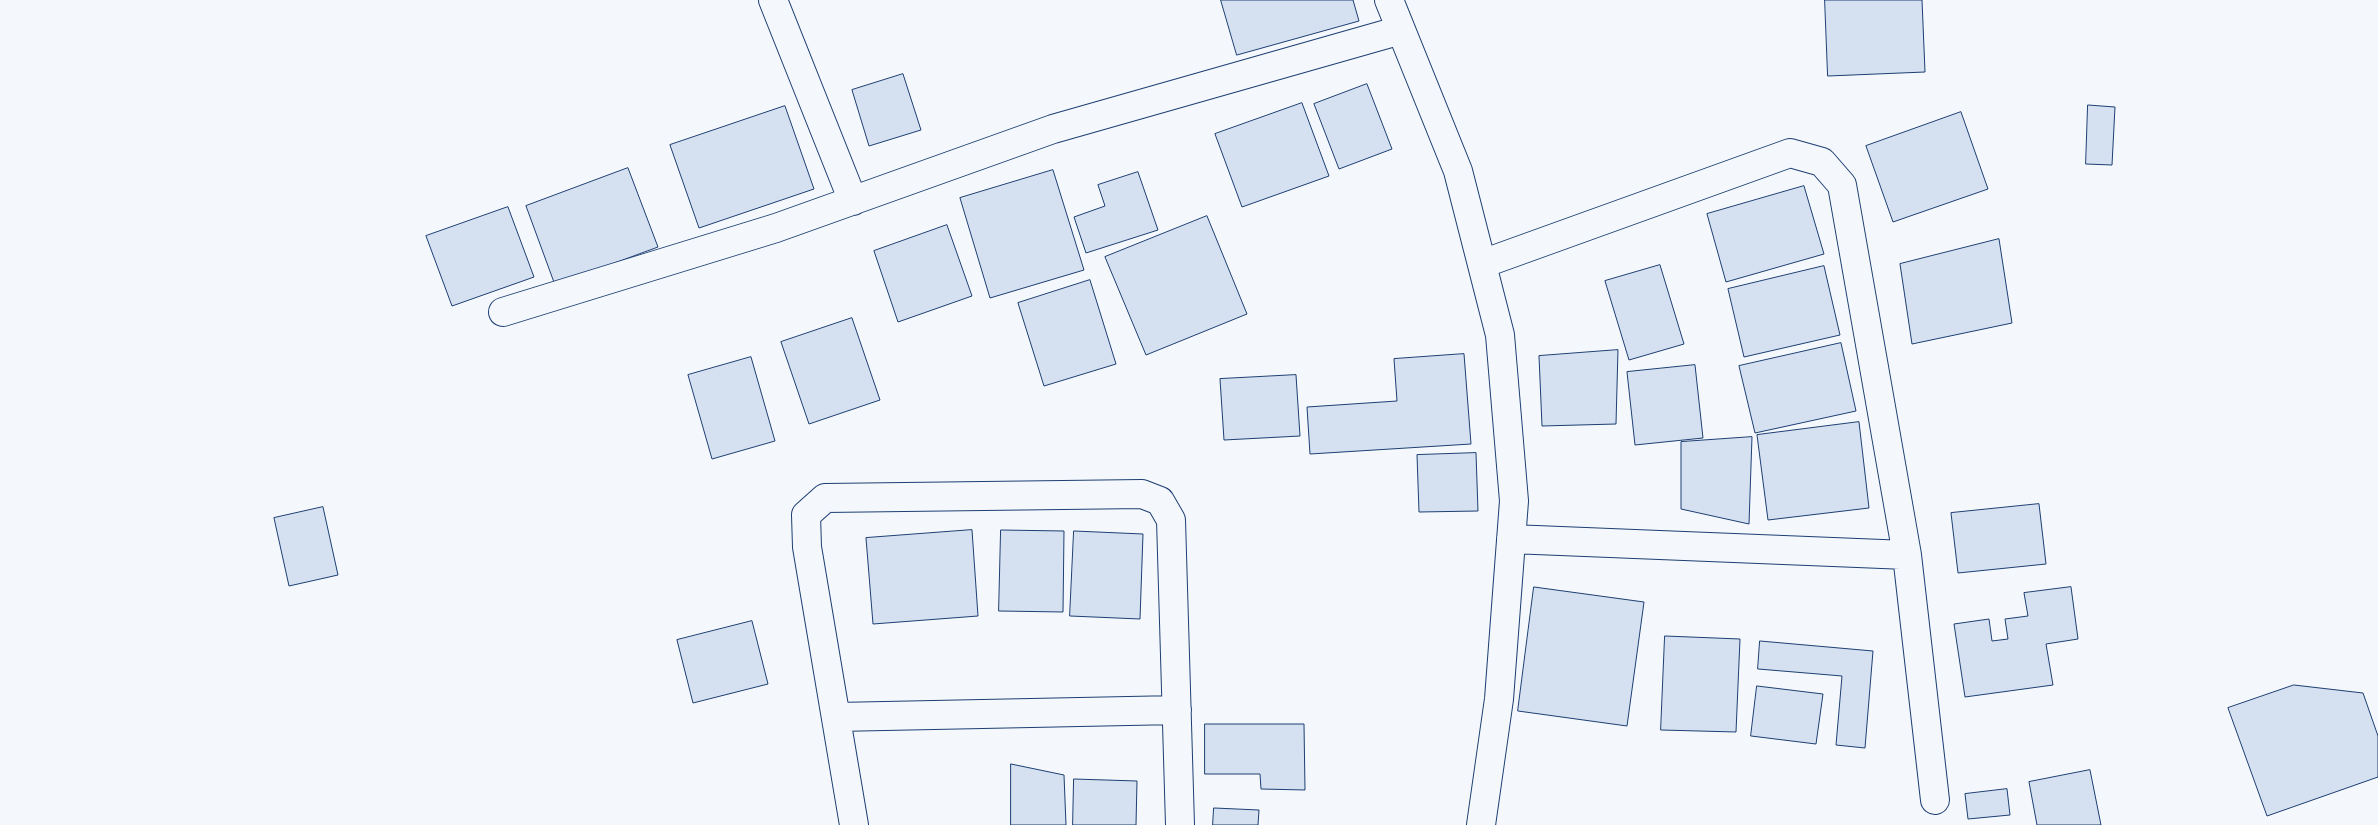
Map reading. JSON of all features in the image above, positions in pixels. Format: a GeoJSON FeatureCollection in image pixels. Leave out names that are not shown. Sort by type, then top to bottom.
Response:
{"type":"FeatureCollection","features":[{"type":"Feature","properties":{"kind":"street"},"geometry":{"type":"LineString","coordinates":[[773,0],[853,201]]}},
{"type":"Feature","properties":{"kind":"street"},"geometry":{"type":"LineString","coordinates":[[1389,0],[1458,171],[1500,335],[1514,501],[1499,699],[1481,825]]}},
{"type":"Feature","properties":{"kind":"street"},"geometry":{"type":"LineString","coordinates":[[503,312],[767,231],[1053,129],[1401,30]]}},
{"type":"Feature","properties":{"kind":"street"},"geometry":{"type":"LineString","coordinates":[[1482,264],[1790,153],[1822,162],[1842,185],[1907,555],[1935,800]]}},
{"type":"Feature","properties":{"kind":"street"},"geometry":{"type":"LineString","coordinates":[[854,825],[807,547],[806,515],[825,498],[1142,494],[1160,501],[1171,520],[1180,825]]}},
{"type":"Feature","properties":{"kind":"street"},"geometry":{"type":"LineString","coordinates":[[1511,539],[1907,555]]}},
{"type":"Feature","properties":{"kind":"street"},"geometry":{"type":"LineString","coordinates":[[836,717],[1176,710]]}},
{"type":"Feature","properties":{"kind":"building"},"geometry":{"type":"Polygon","coordinates":[[[1221,0],[1353,0],[1359,21],[1237,55],[1221,0]]]}},
{"type":"Feature","properties":{"kind":"building"},"geometry":{"type":"Polygon","coordinates":[[[1825,0],[1922,0],[1925,72],[1828,76],[1825,0]]]}},
{"type":"Feature","properties":{"kind":"building"},"geometry":{"type":"Polygon","coordinates":[[[903,74],[921,130],[869,146],[852,90],[903,74]]]}},
{"type":"Feature","properties":{"kind":"building"},"geometry":{"type":"Polygon","coordinates":[[[1367,84],[1392,149],[1339,169],[1314,104],[1367,84]]]}},
{"type":"Feature","properties":{"kind":"building"},"geometry":{"type":"Polygon","coordinates":[[[1302,103],[1329,176],[1242,207],[1215,134],[1302,103]]]}},
{"type":"Feature","properties":{"kind":"building"},"geometry":{"type":"Polygon","coordinates":[[[2088,105],[2115,107],[2112,165],[2086,164],[2088,105]]]}},
{"type":"Feature","properties":{"kind":"building"},"geometry":{"type":"Polygon","coordinates":[[[785,106],[814,189],[699,228],[670,145],[785,106]]]}},
{"type":"Feature","properties":{"kind":"building"},"geometry":{"type":"Polygon","coordinates":[[[1961,112],[1988,189],[1893,222],[1866,146],[1961,112]]]}},
{"type":"Feature","properties":{"kind":"building"},"geometry":{"type":"Polygon","coordinates":[[[628,168],[658,247],[555,285],[526,206],[628,168]]]}},
{"type":"Feature","properties":{"kind":"building"},"geometry":{"type":"Polygon","coordinates":[[[1053,170],[1084,270],[990,298],[960,198],[1053,170]]]}},
{"type":"Feature","properties":{"kind":"building"},"geometry":{"type":"Polygon","coordinates":[[[1138,172],[1158,230],[1086,253],[1074,217],[1105,206],[1098,185],[1138,172]]]}},
{"type":"Feature","properties":{"kind":"building"},"geometry":{"type":"Polygon","coordinates":[[[1804,186],[1824,254],[1726,282],[1707,214],[1804,186]]]}},
{"type":"Feature","properties":{"kind":"building"},"geometry":{"type":"Polygon","coordinates":[[[508,207],[534,277],[452,306],[426,236],[508,207]]]}},
{"type":"Feature","properties":{"kind":"building"},"geometry":{"type":"Polygon","coordinates":[[[1207,216],[1247,314],[1146,355],[1105,257],[1207,216]]]}},
{"type":"Feature","properties":{"kind":"building"},"geometry":{"type":"Polygon","coordinates":[[[947,225],[972,296],[898,322],[874,251],[947,225]]]}},
{"type":"Feature","properties":{"kind":"building"},"geometry":{"type":"Polygon","coordinates":[[[1999,239],[2012,323],[1912,344],[1900,264],[1999,239]]]}},
{"type":"Feature","properties":{"kind":"building"},"geometry":{"type":"Polygon","coordinates":[[[1660,265],[1684,344],[1629,360],[1605,281],[1660,265]]]}},
{"type":"Feature","properties":{"kind":"building"},"geometry":{"type":"Polygon","coordinates":[[[1824,266],[1840,335],[1744,357],[1728,289],[1824,266]]]}},
{"type":"Feature","properties":{"kind":"building"},"geometry":{"type":"Polygon","coordinates":[[[1090,280],[1116,364],[1044,386],[1018,303],[1090,280]]]}},
{"type":"Feature","properties":{"kind":"building"},"geometry":{"type":"Polygon","coordinates":[[[852,318],[880,400],[809,424],[781,342],[852,318]]]}},
{"type":"Feature","properties":{"kind":"building"},"geometry":{"type":"Polygon","coordinates":[[[1841,343],[1856,411],[1755,433],[1739,366],[1841,343]]]}},
{"type":"Feature","properties":{"kind":"building"},"geometry":{"type":"Polygon","coordinates":[[[1618,350],[1616,424],[1542,426],[1539,356],[1618,350]]]}},
{"type":"Feature","properties":{"kind":"building"},"geometry":{"type":"Polygon","coordinates":[[[1464,354],[1471,444],[1310,454],[1307,407],[1397,401],[1394,359],[1464,354]]]}},
{"type":"Feature","properties":{"kind":"building"},"geometry":{"type":"Polygon","coordinates":[[[751,357],[775,441],[712,459],[688,375],[751,357]]]}},
{"type":"Feature","properties":{"kind":"building"},"geometry":{"type":"Polygon","coordinates":[[[1695,365],[1703,438],[1635,445],[1627,372],[1695,365]]]}},
{"type":"Feature","properties":{"kind":"building"},"geometry":{"type":"Polygon","coordinates":[[[1296,375],[1300,436],[1224,440],[1220,379],[1296,375]]]}},
{"type":"Feature","properties":{"kind":"building"},"geometry":{"type":"Polygon","coordinates":[[[1859,422],[1869,508],[1768,520],[1757,435],[1859,422]]]}},
{"type":"Feature","properties":{"kind":"building"},"geometry":{"type":"Polygon","coordinates":[[[1752,437],[1749,524],[1681,509],[1681,442],[1752,437]]]}},
{"type":"Feature","properties":{"kind":"building"},"geometry":{"type":"Polygon","coordinates":[[[1476,453],[1478,511],[1419,512],[1417,455],[1476,453]]]}},
{"type":"Feature","properties":{"kind":"building"},"geometry":{"type":"Polygon","coordinates":[[[2039,504],[2046,564],[1958,573],[1951,513],[2039,504]]]}},
{"type":"Feature","properties":{"kind":"building"},"geometry":{"type":"Polygon","coordinates":[[[323,507],[338,575],[289,586],[274,518],[323,507]]]}},
{"type":"Feature","properties":{"kind":"building"},"geometry":{"type":"Polygon","coordinates":[[[972,530],[978,616],[873,624],[866,538],[972,530]]]}},
{"type":"Feature","properties":{"kind":"building"},"geometry":{"type":"Polygon","coordinates":[[[1001,530],[1064,531],[1063,612],[999,611],[1001,530]]]}},
{"type":"Feature","properties":{"kind":"building"},"geometry":{"type":"Polygon","coordinates":[[[1074,531],[1143,534],[1140,619],[1070,616],[1074,531]]]}},
{"type":"Feature","properties":{"kind":"building"},"geometry":{"type":"Polygon","coordinates":[[[1534,587],[1644,602],[1627,726],[1518,711],[1534,587]]]}},
{"type":"Feature","properties":{"kind":"building"},"geometry":{"type":"Polygon","coordinates":[[[2071,587],[2078,639],[2046,644],[2053,685],[1965,697],[1954,624],[1989,619],[1992,641],[2008,639],[2005,619],[2028,616],[2024,593],[2071,587]]]}},
{"type":"Feature","properties":{"kind":"building"},"geometry":{"type":"Polygon","coordinates":[[[752,621],[768,684],[693,703],[677,640],[752,621]]]}},
{"type":"Feature","properties":{"kind":"building"},"geometry":{"type":"Polygon","coordinates":[[[1665,636],[1740,639],[1736,732],[1661,730],[1665,636]]]}},
{"type":"Feature","properties":{"kind":"building"},"geometry":{"type":"Polygon","coordinates":[[[1760,641],[1873,651],[1865,748],[1836,745],[1842,676],[1758,669],[1760,641]]]}},
{"type":"Feature","properties":{"kind":"building"},"geometry":{"type":"Polygon","coordinates":[[[2294,685],[2363,693],[2378,736],[2378,777],[2267,816],[2228,708],[2294,685]]]}},
{"type":"Feature","properties":{"kind":"building"},"geometry":{"type":"Polygon","coordinates":[[[1757,686],[1823,694],[1816,744],[1751,736],[1757,686]]]}},
{"type":"Feature","properties":{"kind":"building"},"geometry":{"type":"Polygon","coordinates":[[[1205,724],[1304,724],[1305,790],[1261,789],[1260,774],[1205,774],[1205,724]]]}},
{"type":"Feature","properties":{"kind":"building"},"geometry":{"type":"Polygon","coordinates":[[[1011,764],[1064,775],[1066,825],[1011,825],[1011,764]]]}},
{"type":"Feature","properties":{"kind":"building"},"geometry":{"type":"Polygon","coordinates":[[[2090,770],[2101,825],[2037,825],[2029,782],[2090,770]]]}},
{"type":"Feature","properties":{"kind":"building"},"geometry":{"type":"Polygon","coordinates":[[[1074,779],[1137,781],[1136,825],[1073,825],[1074,779]]]}},
{"type":"Feature","properties":{"kind":"building"},"geometry":{"type":"Polygon","coordinates":[[[2007,789],[2010,815],[1968,819],[1965,794],[2007,789]]]}},
{"type":"Feature","properties":{"kind":"building"},"geometry":{"type":"Polygon","coordinates":[[[1214,808],[1259,810],[1258,825],[1213,825],[1214,808]]]}}]}
